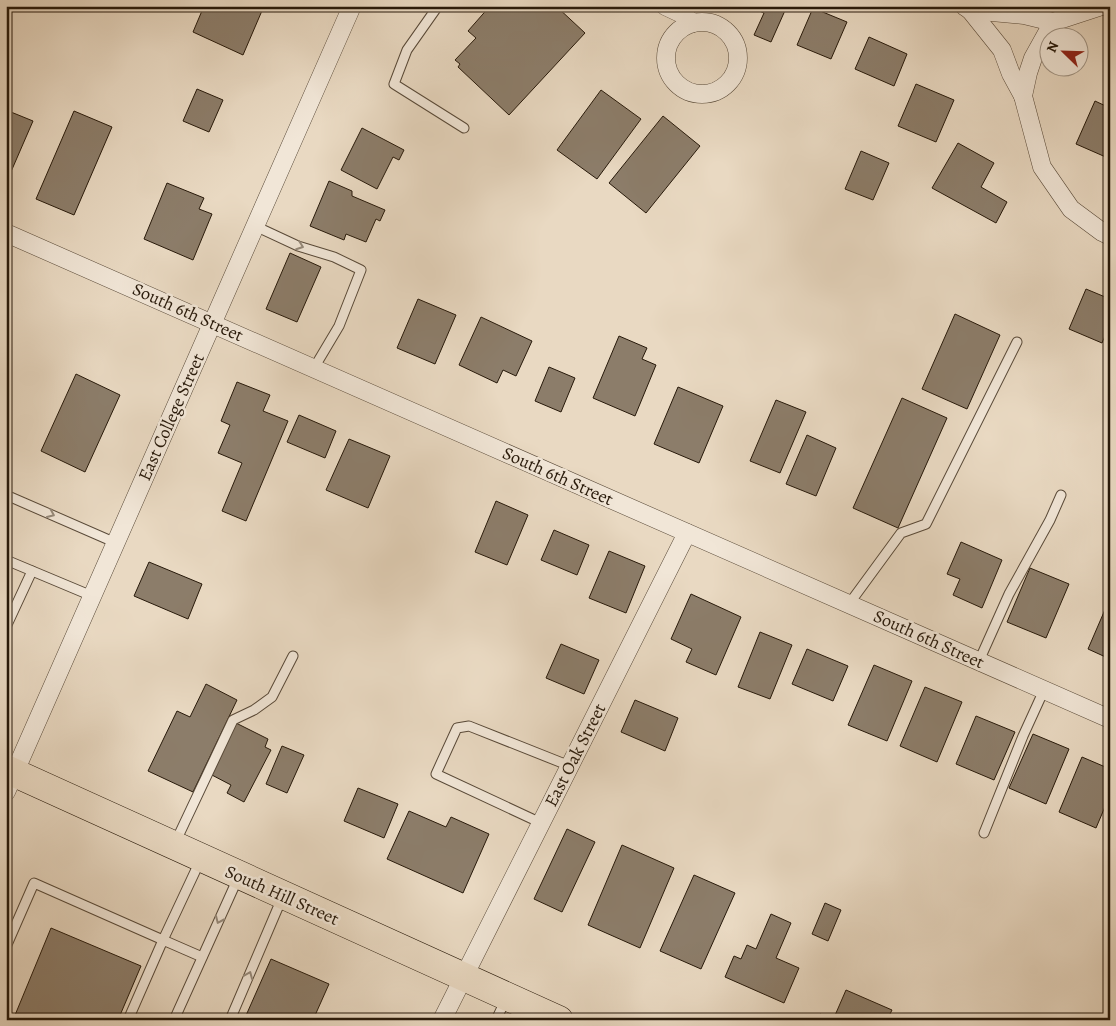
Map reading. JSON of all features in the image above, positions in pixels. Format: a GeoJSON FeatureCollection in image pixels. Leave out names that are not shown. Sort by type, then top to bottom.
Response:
{"type":"FeatureCollection","features":[{"type":"Feature","properties":{"kind":"main road","name":"South Hill Street"},"geometry":{"type":"LineString","coordinates":[[9,778],[174,845],[464,977],[502,1008],[559,1020]]}},
{"type":"Feature","properties":{"kind":"street","name":"East College Street"},"geometry":{"type":"LineString","coordinates":[[9,778],[116,543],[352,6]]}},
{"type":"Feature","properties":{"kind":"street"},"geometry":{"type":"LineString","coordinates":[[665,6],[682,14],[693,23],[705,22],[717,26],[730,36],[737,51],[737,63],[728,83],[719,90],[708,93],[684,90],[668,72],[666,59],[668,47],[673,36],[682,28],[693,23]]}},
{"type":"Feature","properties":{"kind":"street"},"geometry":{"type":"LineString","coordinates":[[967,8],[1024,15],[1053,22],[1102,6]]}},
{"type":"Feature","properties":{"kind":"street"},"geometry":{"type":"LineString","coordinates":[[967,8],[1002,50],[1011,74],[1023,96],[1042,167],[1071,209],[1110,236]]}},
{"type":"Feature","properties":{"kind":"street"},"geometry":{"type":"LineString","coordinates":[[1023,96],[1033,58],[1053,22]]}},
{"type":"Feature","properties":{"kind":"street","name":"South 6th Street"},"geometry":{"type":"LineString","coordinates":[[6,233],[212,322],[1110,719]]}},
{"type":"Feature","properties":{"kind":"street","name":"East Oak Street"},"geometry":{"type":"LineString","coordinates":[[442,1020],[687,533]]}},
{"type":"Feature","properties":{"kind":"lane"},"geometry":{"type":"LineString","coordinates":[[438,6],[407,50],[394,84],[464,128]]}},
{"type":"Feature","properties":{"kind":"lane"},"geometry":{"type":"LineString","coordinates":[[256,226],[298,246],[334,256],[361,270],[339,326],[314,368]]}},
{"type":"Feature","properties":{"kind":"lane"},"geometry":{"type":"LineString","coordinates":[[849,604],[901,533],[926,524],[1017,342]]}},
{"type":"Feature","properties":{"kind":"lane"},"geometry":{"type":"LineString","coordinates":[[6,495],[116,543]]}},
{"type":"Feature","properties":{"kind":"lane"},"geometry":{"type":"LineString","coordinates":[[980,661],[1009,594],[1050,520],[1061,495]]}},
{"type":"Feature","properties":{"kind":"lane"},"geometry":{"type":"LineString","coordinates":[[6,560],[92,596]]}},
{"type":"Feature","properties":{"kind":"lane"},"geometry":{"type":"LineString","coordinates":[[6,627],[32,572]]}},
{"type":"Feature","properties":{"kind":"lane"},"geometry":{"type":"LineString","coordinates":[[174,845],[233,720],[254,710],[272,698],[293,656]]}},
{"type":"Feature","properties":{"kind":"lane"},"geometry":{"type":"LineString","coordinates":[[984,833],[1023,736],[1044,690]]}},
{"type":"Feature","properties":{"kind":"lane"},"geometry":{"type":"LineString","coordinates":[[541,823],[436,774],[457,728],[469,726],[570,766]]}},
{"type":"Feature","properties":{"kind":"lane"},"geometry":{"type":"LineString","coordinates":[[128,1020],[201,858]]}},
{"type":"Feature","properties":{"kind":"lane"},"geometry":{"type":"LineString","coordinates":[[174,1020],[239,875]]}},
{"type":"Feature","properties":{"kind":"lane"},"geometry":{"type":"LineString","coordinates":[[6,947],[34,883],[202,957]]}},
{"type":"Feature","properties":{"kind":"lane"},"geometry":{"type":"LineString","coordinates":[[230,1020],[284,895]]}},
{"type":"Feature","properties":{"kind":"building"},"geometry":{"type":"Polygon","coordinates":[[[204,6],[264,6],[243,55],[193,32],[204,6]]]}},
{"type":"Feature","properties":{"kind":"building"},"geometry":{"type":"Polygon","coordinates":[[[490,6],[556,6],[585,33],[509,115],[458,67],[460,64],[455,60],[476,38],[468,31],[490,6]]]}},
{"type":"Feature","properties":{"kind":"building"},"geometry":{"type":"Polygon","coordinates":[[[753,6],[787,6],[771,42],[754,35],[764,13],[752,8],[753,6]]]}},
{"type":"Feature","properties":{"kind":"building"},"geometry":{"type":"Polygon","coordinates":[[[813,8],[847,22],[831,59],[797,45],[813,8]]]}},
{"type":"Feature","properties":{"kind":"building"},"geometry":{"type":"Polygon","coordinates":[[[869,37],[907,54],[894,86],[855,69],[869,37]]]}},
{"type":"Feature","properties":{"kind":"building"},"geometry":{"type":"Polygon","coordinates":[[[916,84],[954,100],[936,142],[898,126],[916,84]]]}},
{"type":"Feature","properties":{"kind":"building"},"geometry":{"type":"Polygon","coordinates":[[[197,89],[223,100],[209,132],[183,121],[197,89]]]}},
{"type":"Feature","properties":{"kind":"building"},"geometry":{"type":"Polygon","coordinates":[[[601,90],[641,119],[597,179],[557,150],[601,90]]]}},
{"type":"Feature","properties":{"kind":"building"},"geometry":{"type":"Polygon","coordinates":[[[1095,101],[1110,108],[1108,158],[1076,144],[1095,101]]]}},
{"type":"Feature","properties":{"kind":"building"},"geometry":{"type":"Polygon","coordinates":[[[6,110],[33,121],[10,174],[6,172],[6,110]]]}},
{"type":"Feature","properties":{"kind":"building"},"geometry":{"type":"Polygon","coordinates":[[[74,111],[112,127],[74,215],[36,199],[74,111]]]}},
{"type":"Feature","properties":{"kind":"building"},"geometry":{"type":"Polygon","coordinates":[[[663,116],[700,146],[646,213],[609,183],[663,116]]]}},
{"type":"Feature","properties":{"kind":"building"},"geometry":{"type":"Polygon","coordinates":[[[362,128],[404,150],[399,160],[393,157],[377,189],[341,170],[362,128]]]}},
{"type":"Feature","properties":{"kind":"building"},"geometry":{"type":"Polygon","coordinates":[[[958,143],[994,163],[981,187],[1007,202],[996,223],[932,188],[958,143]]]}},
{"type":"Feature","properties":{"kind":"building"},"geometry":{"type":"Polygon","coordinates":[[[861,151],[889,163],[873,200],[845,189],[861,151]]]}},
{"type":"Feature","properties":{"kind":"building"},"geometry":{"type":"Polygon","coordinates":[[[329,181],[352,191],[352,196],[385,210],[380,221],[376,219],[366,242],[346,234],[344,240],[310,226],[329,181]]]}},
{"type":"Feature","properties":{"kind":"building"},"geometry":{"type":"Polygon","coordinates":[[[167,183],[204,198],[199,209],[212,214],[193,260],[144,239],[167,183]]]}},
{"type":"Feature","properties":{"kind":"building"},"geometry":{"type":"Polygon","coordinates":[[[290,253],[321,267],[297,322],[266,309],[290,253]]]}},
{"type":"Feature","properties":{"kind":"building"},"geometry":{"type":"Polygon","coordinates":[[[1086,289],[1110,299],[1110,324],[1102,343],[1069,329],[1086,289]]]}},
{"type":"Feature","properties":{"kind":"building"},"geometry":{"type":"Polygon","coordinates":[[[418,299],[456,315],[435,364],[397,348],[418,299]]]}},
{"type":"Feature","properties":{"kind":"building"},"geometry":{"type":"Polygon","coordinates":[[[955,314],[1000,335],[967,409],[922,389],[955,314]]]}},
{"type":"Feature","properties":{"kind":"building"},"geometry":{"type":"Polygon","coordinates":[[[481,317],[532,341],[516,376],[503,370],[497,383],[459,365],[481,317]]]}},
{"type":"Feature","properties":{"kind":"building"},"geometry":{"type":"Polygon","coordinates":[[[619,336],[647,348],[642,359],[656,365],[635,416],[593,398],[619,336]]]}},
{"type":"Feature","properties":{"kind":"building"},"geometry":{"type":"Polygon","coordinates":[[[549,367],[575,378],[561,412],[535,401],[549,367]]]}},
{"type":"Feature","properties":{"kind":"building"},"geometry":{"type":"Polygon","coordinates":[[[76,374],[120,395],[85,472],[41,451],[76,374]]]}},
{"type":"Feature","properties":{"kind":"building"},"geometry":{"type":"Polygon","coordinates":[[[237,382],[270,395],[263,411],[288,421],[246,521],[222,511],[242,463],[218,453],[230,425],[221,421],[237,382]]]}},
{"type":"Feature","properties":{"kind":"building"},"geometry":{"type":"Polygon","coordinates":[[[678,387],[723,406],[699,463],[654,444],[678,387]]]}},
{"type":"Feature","properties":{"kind":"building"},"geometry":{"type":"Polygon","coordinates":[[[902,398],[947,418],[898,528],[853,508],[902,398]]]}},
{"type":"Feature","properties":{"kind":"building"},"geometry":{"type":"Polygon","coordinates":[[[776,400],[806,412],[780,473],[750,461],[776,400]]]}},
{"type":"Feature","properties":{"kind":"building"},"geometry":{"type":"Polygon","coordinates":[[[299,415],[336,431],[325,458],[287,442],[299,415]]]}},
{"type":"Feature","properties":{"kind":"building"},"geometry":{"type":"Polygon","coordinates":[[[807,435],[836,448],[816,496],[786,484],[807,435]]]}},
{"type":"Feature","properties":{"kind":"building"},"geometry":{"type":"Polygon","coordinates":[[[349,439],[390,456],[368,508],[326,490],[349,439]]]}},
{"type":"Feature","properties":{"kind":"building"},"geometry":{"type":"Polygon","coordinates":[[[496,501],[528,515],[507,565],[475,552],[496,501]]]}},
{"type":"Feature","properties":{"kind":"building"},"geometry":{"type":"Polygon","coordinates":[[[554,530],[589,545],[577,575],[541,560],[554,530]]]}},
{"type":"Feature","properties":{"kind":"building"},"geometry":{"type":"Polygon","coordinates":[[[961,542],[1002,560],[982,608],[953,595],[960,579],[947,574],[961,542]]]}},
{"type":"Feature","properties":{"kind":"building"},"geometry":{"type":"Polygon","coordinates":[[[609,551],[645,566],[626,613],[589,598],[609,551]]]}},
{"type":"Feature","properties":{"kind":"building"},"geometry":{"type":"Polygon","coordinates":[[[149,562],[202,584],[188,619],[134,596],[149,562]]]}},
{"type":"Feature","properties":{"kind":"building"},"geometry":{"type":"Polygon","coordinates":[[[1030,568],[1069,584],[1046,638],[1007,622],[1030,568]]]}},
{"type":"Feature","properties":{"kind":"building"},"geometry":{"type":"Polygon","coordinates":[[[691,594],[741,617],[716,675],[686,662],[692,649],[671,639],[691,594]]]}},
{"type":"Feature","properties":{"kind":"building"},"geometry":{"type":"Polygon","coordinates":[[[1110,598],[1110,659],[1088,649],[1110,598]]]}},
{"type":"Feature","properties":{"kind":"building"},"geometry":{"type":"Polygon","coordinates":[[[760,632],[792,645],[770,699],[738,687],[760,632]]]}},
{"type":"Feature","properties":{"kind":"building"},"geometry":{"type":"Polygon","coordinates":[[[561,644],[599,660],[584,694],[546,678],[561,644]]]}},
{"type":"Feature","properties":{"kind":"building"},"geometry":{"type":"Polygon","coordinates":[[[807,649],[848,666],[833,701],[792,684],[807,649]]]}},
{"type":"Feature","properties":{"kind":"building"},"geometry":{"type":"Polygon","coordinates":[[[874,665],[912,681],[887,741],[848,725],[874,665]]]}},
{"type":"Feature","properties":{"kind":"building"},"geometry":{"type":"Polygon","coordinates":[[[206,684],[237,700],[193,792],[148,771],[177,711],[190,717],[206,684]]]}},
{"type":"Feature","properties":{"kind":"building"},"geometry":{"type":"Polygon","coordinates":[[[925,687],[962,702],[937,762],[900,746],[925,687]]]}},
{"type":"Feature","properties":{"kind":"building"},"geometry":{"type":"Polygon","coordinates":[[[635,700],[678,718],[665,751],[621,732],[635,700]]]}},
{"type":"Feature","properties":{"kind":"building"},"geometry":{"type":"Polygon","coordinates":[[[976,716],[1015,732],[994,780],[956,764],[976,716]]]}},
{"type":"Feature","properties":{"kind":"building"},"geometry":{"type":"Polygon","coordinates":[[[236,723],[268,739],[265,747],[271,750],[244,802],[227,793],[231,785],[210,774],[236,723]]]}},
{"type":"Feature","properties":{"kind":"building"},"geometry":{"type":"Polygon","coordinates":[[[1033,734],[1069,749],[1046,804],[1009,788],[1033,734]]]}},
{"type":"Feature","properties":{"kind":"building"},"geometry":{"type":"Polygon","coordinates":[[[282,746],[304,755],[287,793],[266,784],[282,746]]]}},
{"type":"Feature","properties":{"kind":"building"},"geometry":{"type":"Polygon","coordinates":[[[1082,757],[1110,769],[1110,795],[1096,828],[1059,812],[1082,757]]]}},
{"type":"Feature","properties":{"kind":"building"},"geometry":{"type":"Polygon","coordinates":[[[358,788],[398,804],[384,838],[344,821],[358,788]]]}},
{"type":"Feature","properties":{"kind":"building"},"geometry":{"type":"Polygon","coordinates":[[[409,811],[446,827],[451,817],[489,834],[463,893],[387,859],[409,811]]]}},
{"type":"Feature","properties":{"kind":"building"},"geometry":{"type":"Polygon","coordinates":[[[567,829],[595,842],[562,912],[534,899],[567,829]]]}},
{"type":"Feature","properties":{"kind":"building"},"geometry":{"type":"Polygon","coordinates":[[[622,845],[674,868],[640,948],[588,925],[622,845]]]}},
{"type":"Feature","properties":{"kind":"building"},"geometry":{"type":"Polygon","coordinates":[[[694,875],[735,893],[701,969],[660,951],[694,875]]]}},
{"type":"Feature","properties":{"kind":"building"},"geometry":{"type":"Polygon","coordinates":[[[825,903],[841,910],[828,941],[812,934],[825,903]]]}},
{"type":"Feature","properties":{"kind":"building"},"geometry":{"type":"Polygon","coordinates":[[[771,914],[791,923],[776,958],[799,968],[784,1003],[725,977],[734,956],[741,959],[747,945],[756,949],[771,914]]]}},
{"type":"Feature","properties":{"kind":"building"},"geometry":{"type":"Polygon","coordinates":[[[51,928],[141,966],[118,1020],[13,1020],[51,928]]]}},
{"type":"Feature","properties":{"kind":"building"},"geometry":{"type":"Polygon","coordinates":[[[271,959],[329,984],[313,1020],[244,1020],[271,959]]]}},
{"type":"Feature","properties":{"kind":"building"},"geometry":{"type":"Polygon","coordinates":[[[846,990],[892,1010],[887,1020],[833,1020],[846,990]]]}},
{"type":"Feature","properties":{"kind":"building"},"geometry":{"type":"Polygon","coordinates":[[[820,1014],[833,1020],[817,1020],[820,1014]]]}}]}
